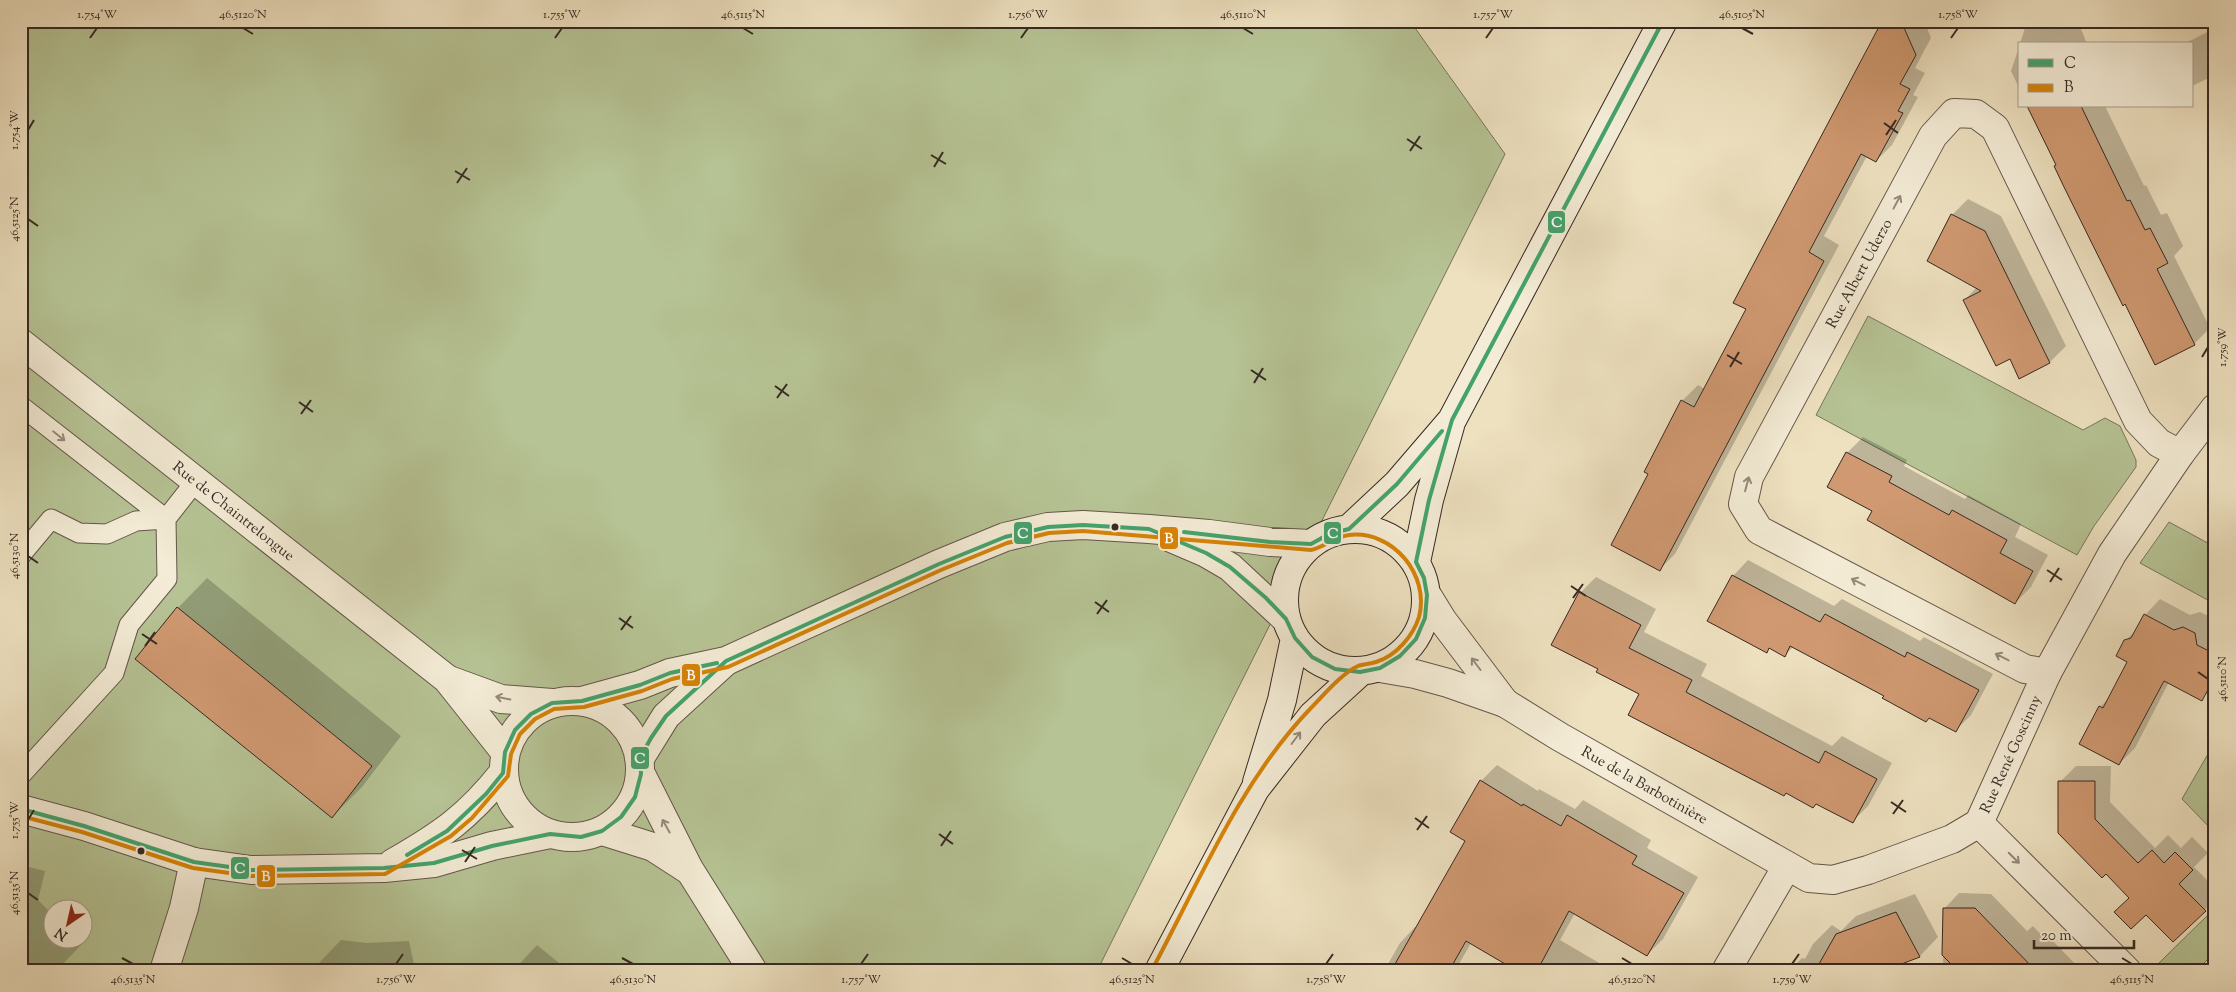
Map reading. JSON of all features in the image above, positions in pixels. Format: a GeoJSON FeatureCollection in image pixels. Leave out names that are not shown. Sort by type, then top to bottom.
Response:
{"type":"FeatureCollection","features":[{"type":"Feature","properties":{"kind":"street"},"geometry":{"type":"LineString","coordinates":[[1416,562],[1429,500],[1452,420],[1663,21]]}},
{"type":"Feature","properties":{"kind":"street","name":"Rue Albert Uderzo"},"geometry":{"type":"LineString","coordinates":[[2047,673],[2025,669],[1759,530],[1742,504],[1749,477],[1928,145],[1941,126],[1954,113],[1976,114],[1995,128],[2138,421],[2158,443],[2180,454]]}},
{"type":"Feature","properties":{"kind":"street","name":"Rue de Chaintrelongue"},"geometry":{"type":"LineString","coordinates":[[21,343],[447,679],[504,762]]}},
{"type":"Feature","properties":{"kind":"street","name":"Rue René Goscinny"},"geometry":{"type":"LineString","coordinates":[[1787,866],[1810,878],[1833,880],[1868,870],[1952,839],[1979,823],[2047,673],[2112,554],[2180,454],[2215,408]]}},
{"type":"Feature","properties":{"kind":"street"},"geometry":{"type":"LineString","coordinates":[[1349,529],[1397,484],[1452,420]]}},
{"type":"Feature","properties":{"kind":"street"},"geometry":{"type":"LineString","coordinates":[[384,868],[447,831],[468,813],[504,762],[515,730],[531,714],[552,703],[582,701],[640,685],[670,673],[726,661],[939,564],[1004,537],[1048,527],[1083,525],[1311,544]]}},
{"type":"Feature","properties":{"kind":"street"},"geometry":{"type":"LineString","coordinates":[[1149,529],[1206,553],[1230,567],[1266,598],[1312,657],[1335,669],[1370,670]]}},
{"type":"Feature","properties":{"kind":"street"},"geometry":{"type":"LineString","coordinates":[[1159,971],[1255,789],[1313,716],[1370,670],[1400,656],[1416,639],[1425,618],[1427,596],[1424,578],[1416,562],[1403,547],[1387,536],[1369,530],[1349,529],[1329,534],[1311,544],[1297,559],[1287,578],[1284,598],[1290,628],[1282,700],[1255,789]]}},
{"type":"Feature","properties":{"kind":"street","name":"Rue de la Barbotinière"},"geometry":{"type":"LineString","coordinates":[[1427,596],[1443,621],[1505,703]]}},
{"type":"Feature","properties":{"kind":"street"},"geometry":{"type":"LineString","coordinates":[[21,809],[84,826],[194,862],[251,870],[384,868],[434,863],[492,846],[550,834],[581,837],[602,831],[621,817],[635,798],[640,766],[666,716],[726,661]]}},
{"type":"Feature","properties":{"kind":"street","name":"Rue de la Barbotinière"},"geometry":{"type":"LineString","coordinates":[[1370,670],[1415,674],[1448,683],[1505,703],[1560,737],[1787,866]]}},
{"type":"Feature","properties":{"kind":"street","name":"Rue de Chaintrelongue"},"geometry":{"type":"LineString","coordinates":[[447,679],[501,699],[552,703]]}},
{"type":"Feature","properties":{"kind":"street"},"geometry":{"type":"LineString","coordinates":[[582,701],[609,711],[629,731],[640,766],[689,870],[753,971]]}},
{"type":"Feature","properties":{"kind":"street"},"geometry":{"type":"LineString","coordinates":[[504,762],[507,793],[518,811],[532,825],[550,834]]}},
{"type":"Feature","properties":{"kind":"street"},"geometry":{"type":"LineString","coordinates":[[1979,823],[2127,971]]}},
{"type":"Feature","properties":{"kind":"street"},"geometry":{"type":"LineString","coordinates":[[602,831],[647,845],[689,870]]}},
{"type":"Feature","properties":{"kind":"street"},"geometry":{"type":"LineString","coordinates":[[164,971],[184,908],[194,862]]}},
{"type":"Feature","properties":{"kind":"street"},"geometry":{"type":"LineString","coordinates":[[1726,971],[1787,866]]}},
{"type":"Feature","properties":{"kind":"lane"},"geometry":{"type":"LineString","coordinates":[[21,406],[166,519]]}},
{"type":"Feature","properties":{"kind":"lane"},"geometry":{"type":"LineString","coordinates":[[21,775],[114,673],[129,626],[168,579],[166,519],[195,482]]}},
{"type":"Feature","properties":{"kind":"lane"},"geometry":{"type":"LineString","coordinates":[[21,554],[51,519],[79,533],[107,534],[136,521],[166,519]]}},
{"type":"Feature","properties":{"kind":"green space"},"geometry":{"type":"Polygon","coordinates":[[[21,21],[1410,21],[1505,154],[1097,971],[21,971],[21,21]]]}},
{"type":"Feature","properties":{"kind":"green space"},"geometry":{"type":"Polygon","coordinates":[[[1868,316],[2083,430],[2105,418],[2120,426],[2136,460],[2136,467],[2094,526],[2077,555],[1816,415],[1868,316]]]}},
{"type":"Feature","properties":{"kind":"green space"},"geometry":{"type":"Polygon","coordinates":[[[2169,522],[2215,547],[2215,604],[2140,563],[2169,522]]]}},
{"type":"Feature","properties":{"kind":"green space"},"geometry":{"type":"Polygon","coordinates":[[[2215,742],[2215,833],[2182,799],[2215,742]]]}},
{"type":"Feature","properties":{"kind":"green space"},"geometry":{"type":"Polygon","coordinates":[[[2215,908],[2215,952],[2196,971],[2167,971],[2159,963],[2215,908]]]}},
{"type":"Feature","properties":{"kind":"building"},"geometry":{"type":"Polygon","coordinates":[[[1882,21],[1901,21],[1916,55],[1900,84],[1910,89],[1898,111],[1903,113],[1876,162],[1861,154],[1809,252],[1824,261],[1660,571],[1611,545],[1648,474],[1644,472],[1681,400],[1694,407],[1746,309],[1733,303],[1882,21]]]}},
{"type":"Feature","properties":{"kind":"building"},"geometry":{"type":"Polygon","coordinates":[[[2028,108],[2082,108],[2127,201],[2130,200],[2145,230],[2150,228],[2168,263],[2157,269],[2195,345],[2155,365],[2125,304],[2123,306],[2064,187],[2054,166],[2056,165],[2028,108]]]}},
{"type":"Feature","properties":{"kind":"building"},"geometry":{"type":"Polygon","coordinates":[[[1951,214],[1985,231],[2050,363],[2019,379],[2010,359],[1996,366],[1963,300],[1981,291],[1927,261],[1951,214]]]}},
{"type":"Feature","properties":{"kind":"building"},"geometry":{"type":"Polygon","coordinates":[[[1846,452],[1892,476],[1889,482],[1949,515],[1952,510],[2007,540],[2000,553],[2033,571],[2015,604],[1867,520],[1872,511],[1827,487],[1846,452]]]}},
{"type":"Feature","properties":{"kind":"building"},"geometry":{"type":"Polygon","coordinates":[[[1732,575],[1820,622],[1825,614],[1905,657],[1907,652],[1979,690],[1956,732],[1929,718],[1926,722],[1882,698],[1884,696],[1790,646],[1785,657],[1769,648],[1767,653],[1707,621],[1732,575]]]}},
{"type":"Feature","properties":{"kind":"building"},"geometry":{"type":"Polygon","coordinates":[[[1579,592],[1641,625],[1629,648],[1692,680],[1686,692],[1819,763],[1825,751],[1877,779],[1853,823],[1816,804],[1813,808],[1786,793],[1784,796],[1628,715],[1639,694],[1596,672],[1598,669],[1551,645],[1579,592]]]}},
{"type":"Feature","properties":{"kind":"building"},"geometry":{"type":"Polygon","coordinates":[[[177,607],[372,766],[332,818],[135,659],[177,607]]]}},
{"type":"Feature","properties":{"kind":"building"},"geometry":{"type":"Polygon","coordinates":[[[2144,614],[2174,630],[2183,627],[2195,633],[2197,645],[2215,654],[2215,676],[2202,701],[2164,681],[2119,765],[2079,744],[2099,706],[2103,708],[2127,662],[2116,656],[2124,640],[2131,638],[2144,614]]]}},
{"type":"Feature","properties":{"kind":"building"},"geometry":{"type":"Polygon","coordinates":[[[1480,780],[1522,806],[1523,804],[1561,826],[1567,815],[1637,856],[1632,864],[1684,893],[1647,956],[1569,911],[1537,971],[1517,971],[1466,941],[1449,971],[1391,971],[1465,841],[1450,832],[1480,780]]]}},
{"type":"Feature","properties":{"kind":"building"},"geometry":{"type":"Polygon","coordinates":[[[2058,781],[2095,781],[2095,819],[2138,863],[2152,850],[2164,863],[2175,852],[2193,870],[2179,884],[2206,911],[2173,942],[2146,915],[2131,929],[2114,912],[2129,898],[2106,874],[2102,878],[2058,833],[2058,781]]]}},
{"type":"Feature","properties":{"kind":"building"},"geometry":{"type":"Polygon","coordinates":[[[1943,908],[1975,908],[2036,971],[1958,971],[1942,955],[1943,908]]]}},
{"type":"Feature","properties":{"kind":"building"},"geometry":{"type":"Polygon","coordinates":[[[1896,912],[1920,957],[1883,971],[1815,971],[1836,934],[1896,912]]]}},
{"type":"Feature","properties":{"kind":"transit line","name":"C"},"geometry":{"type":"LineString","coordinates":[[21,809],[84,826],[194,862],[251,870],[384,868],[434,863],[492,846],[550,834],[581,837],[602,831],[621,817],[635,797],[641,774],[640,758],[651,738],[666,716],[726,661],[939,564],[1005,537],[1048,527],[1083,525],[1149,529],[1206,553],[1230,567],[1266,598],[1286,619],[1295,638],[1312,657],[1335,669],[1360,672],[1380,668],[1400,656],[1416,639],[1425,618],[1427,595],[1424,578],[1416,562],[1429,500],[1452,420],[1663,21]]}},
{"type":"Feature","properties":{"kind":"transit line","name":"C"},"geometry":{"type":"LineString","coordinates":[[1184,532],[1270,542],[1311,544],[1329,534],[1349,529],[1397,484],[1442,431]]}},
{"type":"Feature","properties":{"kind":"transit line","name":"B"},"geometry":{"type":"LineString","coordinates":[[21,816],[82,832],[193,868],[251,876],[385,874],[451,836],[472,818],[508,776],[511,754],[520,734],[535,719],[554,709],[584,707],[642,691],[672,679],[728,667],[941,570],[1007,543],[1049,533],[1083,531],[1311,550],[1349,535],[1365,535],[1380,540],[1405,558],[1419,586],[1421,601],[1419,617],[1413,631],[1403,644],[1390,655],[1376,662],[1358,666],[1345,674],[1285,737],[1242,800],[1223,833],[1153,968]]}},
{"type":"Feature","properties":{"kind":"transit line","name":"C"},"geometry":{"type":"LineString","coordinates":[[407,855],[447,831],[486,794],[503,773],[505,752],[515,730],[531,714],[552,703],[582,701],[640,685],[670,673],[717,663]]}}]}
